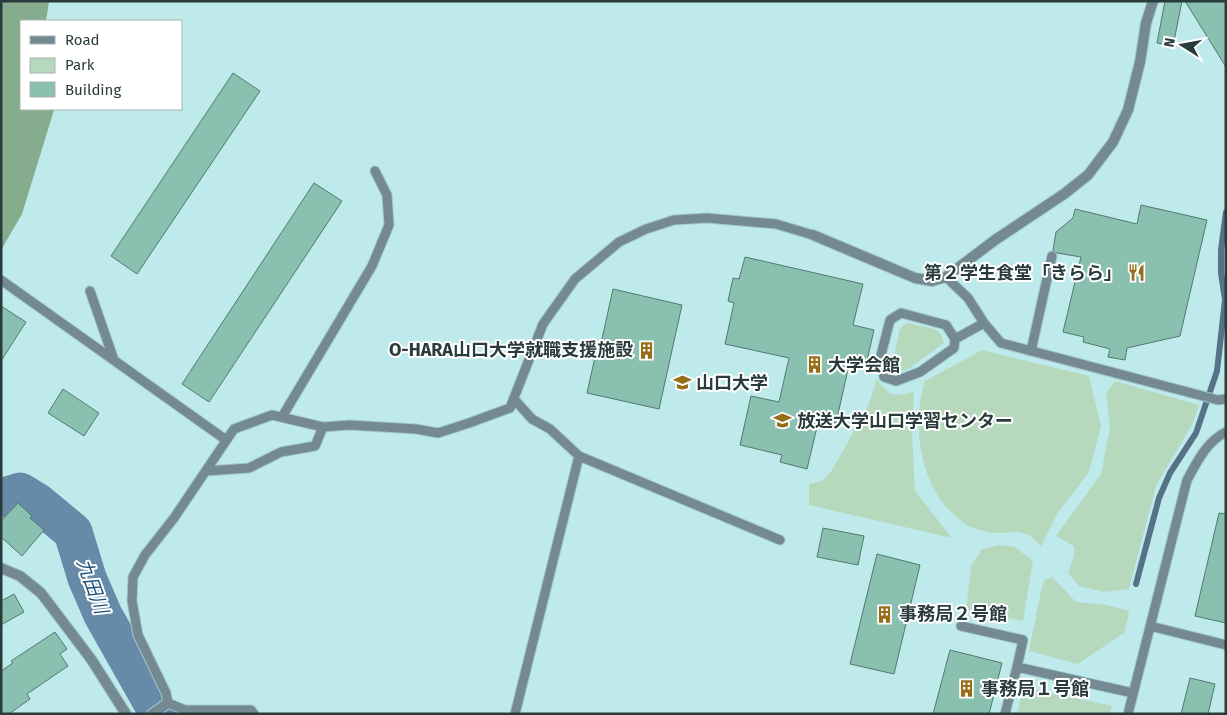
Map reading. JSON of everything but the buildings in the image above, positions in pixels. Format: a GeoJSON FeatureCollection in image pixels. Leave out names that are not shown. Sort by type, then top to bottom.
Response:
{"type":"FeatureCollection","features":[{"type":"Feature","properties":{"kind":"street"},"geometry":{"type":"LineString","coordinates":[[813,234],[915,278],[932,281],[946,277],[1088,175],[1114,142],[1128,110],[1140,62],[1146,23],[1154,1]]}},
{"type":"Feature","properties":{"kind":"street"},"geometry":{"type":"LineString","coordinates":[[1,568],[20,576],[40,592],[91,659],[126,714]]}},
{"type":"Feature","properties":{"kind":"street"},"geometry":{"type":"LineString","coordinates":[[152,714],[168,703]]}},
{"type":"Feature","properties":{"kind":"lane"},"geometry":{"type":"LineString","coordinates":[[282,417],[372,266],[389,225],[387,195],[375,171]]}},
{"type":"Feature","properties":{"kind":"lane"},"geometry":{"type":"LineString","coordinates":[[254,714],[251,710],[184,710],[168,703],[166,693],[138,635],[132,601],[133,577],[145,555],[174,518],[234,429],[272,415],[323,427],[349,425],[416,429],[438,433],[469,423],[510,408],[543,324],[575,279],[619,242],[646,229],[674,220],[707,218],[776,224],[813,234]]}},
{"type":"Feature","properties":{"kind":"lane"},"geometry":{"type":"LineString","coordinates":[[1031,351],[1052,256]]}},
{"type":"Feature","properties":{"kind":"lane"},"geometry":{"type":"LineString","coordinates":[[946,277],[968,298],[984,323],[1001,343],[1222,400]]}},
{"type":"Feature","properties":{"kind":"lane"},"geometry":{"type":"LineString","coordinates":[[1,280],[226,440]]}},
{"type":"Feature","properties":{"kind":"lane"},"geometry":{"type":"LineString","coordinates":[[90,291],[114,361]]}},
{"type":"Feature","properties":{"kind":"lane"},"geometry":{"type":"LineString","coordinates":[[900,312],[946,325],[955,339],[954,348],[920,372],[896,381],[884,377],[880,359],[890,320],[900,312]]}},
{"type":"Feature","properties":{"kind":"lane"},"geometry":{"type":"LineString","coordinates":[[955,339],[984,323]]}},
{"type":"Feature","properties":{"kind":"lane"},"geometry":{"type":"LineString","coordinates":[[514,399],[532,420],[550,429],[579,456],[780,540]]}},
{"type":"Feature","properties":{"kind":"lane"},"geometry":{"type":"LineString","coordinates":[[206,471],[248,468],[281,452],[315,446],[323,427]]}},
{"type":"Feature","properties":{"kind":"lane"},"geometry":{"type":"LineString","coordinates":[[1128,714],[1187,480],[1201,456],[1216,437],[1226,432]]}},
{"type":"Feature","properties":{"kind":"lane"},"geometry":{"type":"LineString","coordinates":[[515,714],[579,456]]}},
{"type":"Feature","properties":{"kind":"lane"},"geometry":{"type":"LineString","coordinates":[[961,626],[1023,640],[1005,714]]}},
{"type":"Feature","properties":{"kind":"lane"},"geometry":{"type":"LineString","coordinates":[[1150,626],[1226,645]]}},
{"type":"Feature","properties":{"kind":"lane"},"geometry":{"type":"LineString","coordinates":[[1017,668],[1133,693]]}},
{"type":"Feature","properties":{"kind":"green space"},"geometry":{"type":"Polygon","coordinates":[[[1,1],[49,1],[46,20],[20,20],[20,110],[54,110],[22,214],[1,250],[1,1]]]}},
{"type":"Feature","properties":{"kind":"green space"},"geometry":{"type":"Polygon","coordinates":[[[907,323],[935,329],[941,334],[944,343],[907,370],[898,371],[892,365],[900,328],[907,323]]]}},
{"type":"Feature","properties":{"kind":"green space"},"geometry":{"type":"Polygon","coordinates":[[[982,350],[1089,376],[1101,426],[1089,472],[1057,514],[1041,546],[1026,534],[1015,532],[993,533],[968,526],[945,506],[927,474],[919,436],[921,398],[925,381],[982,350]]]}},
{"type":"Feature","properties":{"kind":"green space"},"geometry":{"type":"Polygon","coordinates":[[[877,379],[889,393],[896,395],[914,392],[912,433],[915,491],[952,538],[809,505],[809,484],[822,481],[832,470],[868,406],[877,379]]]}},
{"type":"Feature","properties":{"kind":"green space"},"geometry":{"type":"Polygon","coordinates":[[[1115,381],[1199,405],[1193,423],[1156,486],[1129,589],[1104,592],[1079,586],[1068,573],[1074,556],[1074,546],[1056,536],[1101,474],[1110,428],[1106,393],[1115,381]]]}},
{"type":"Feature","properties":{"kind":"green space"},"geometry":{"type":"Polygon","coordinates":[[[1000,545],[1015,547],[1033,561],[1023,621],[966,610],[971,566],[982,549],[1000,545]]]}},
{"type":"Feature","properties":{"kind":"green space"},"geometry":{"type":"Polygon","coordinates":[[[1052,577],[1076,602],[1107,605],[1129,611],[1125,632],[1078,664],[1029,651],[1044,580],[1052,577]]]}},
{"type":"Feature","properties":{"kind":"green space"},"geometry":{"type":"Polygon","coordinates":[[[1023,687],[1112,706],[1110,714],[1017,714],[1023,687]]]}},
{"type":"Feature","properties":{"kind":"waterway"},"geometry":{"type":"LineString","coordinates":[[1136,584],[1159,498],[1170,473],[1196,433],[1217,371],[1225,300],[1221,273],[1221,250],[1226,212]]}},
{"type":"Feature","properties":{"kind":"waterway","name":"九田川"},"geometry":{"type":"LineString","coordinates":[[1,498],[20,492],[38,503],[73,532],[87,578],[103,615],[159,714]]}},
{"type":"Feature","properties":{"kind":"place","name":"第２学生食堂「きらら」"},"geometry":{"type":"Point","coordinates":[1136,273]}},
{"type":"Feature","properties":{"kind":"place","name":"O-HARA山口大学就職支援施設"},"geometry":{"type":"Point","coordinates":[647,350]}},
{"type":"Feature","properties":{"kind":"place","name":"大学会館"},"geometry":{"type":"Point","coordinates":[814,365]}},
{"type":"Feature","properties":{"kind":"place","name":"山口大学"},"geometry":{"type":"Point","coordinates":[682,383]}},
{"type":"Feature","properties":{"kind":"place","name":"放送大学山口学習センター"},"geometry":{"type":"Point","coordinates":[783,421]}},
{"type":"Feature","properties":{"kind":"place","name":"事務局２号館"},"geometry":{"type":"Point","coordinates":[885,614]}},
{"type":"Feature","properties":{"kind":"place","name":"事務局１号館"},"geometry":{"type":"Point","coordinates":[967,689]}}]}
